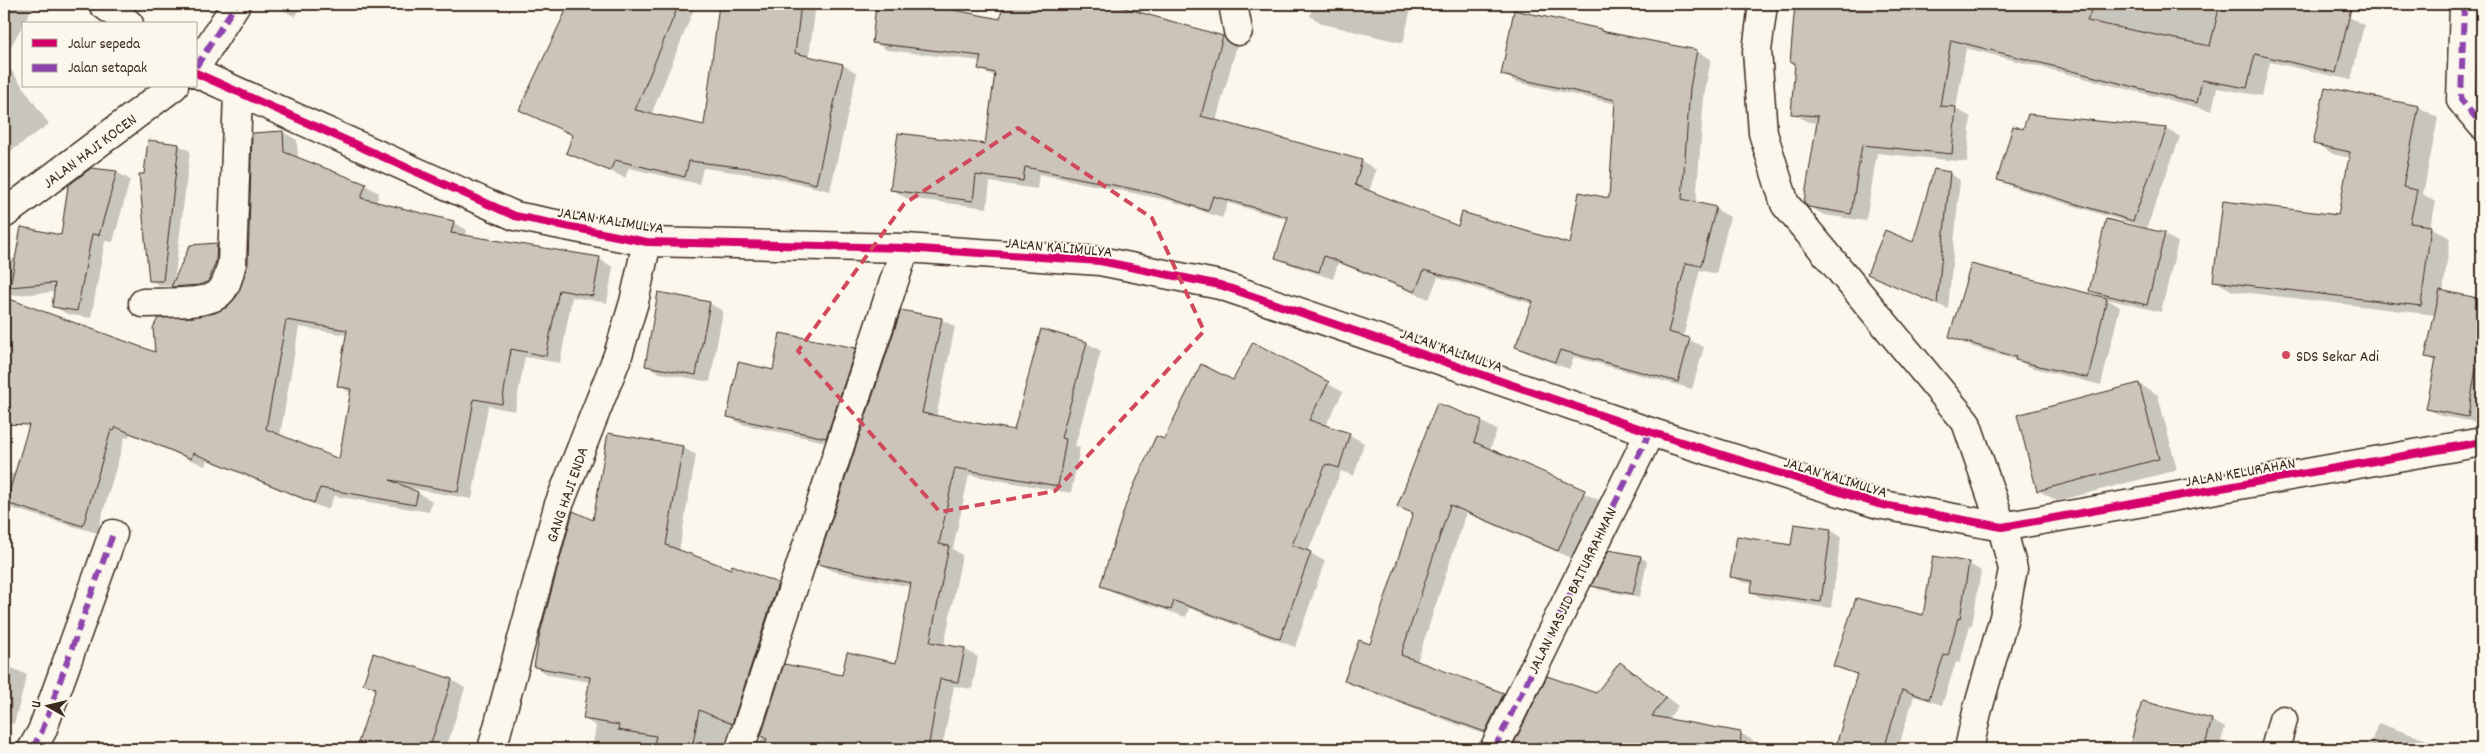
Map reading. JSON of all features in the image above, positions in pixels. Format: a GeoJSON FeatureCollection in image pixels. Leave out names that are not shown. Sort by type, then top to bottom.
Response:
{"type":"FeatureCollection","features":[{"type":"Feature","properties":{"kind":"street"},"geometry":{"type":"LineString","coordinates":[[103,4],[126,22]]}},
{"type":"Feature","properties":{"kind":"street"},"geometry":{"type":"LineString","coordinates":[[198,64],[236,4]]}},
{"type":"Feature","properties":{"kind":"street"},"geometry":{"type":"LineString","coordinates":[[1233,4],[1238,31]]}},
{"type":"Feature","properties":{"kind":"street"},"geometry":{"type":"LineString","coordinates":[[1763,4],[1756,51],[1763,133],[1786,204],[1966,422],[2002,527],[2013,569],[2004,617],[1977,712],[1969,749]]}},
{"type":"Feature","properties":{"kind":"street"},"geometry":{"type":"LineString","coordinates":[[2464,4],[2460,100],[2482,125]]}},
{"type":"Feature","properties":{"kind":"street","name":"JALAN KALIMULYA"},"geometry":{"type":"LineString","coordinates":[[198,75],[515,216],[647,242],[904,248],[1100,261],[1220,285],[1650,432],[1878,504],[2002,527]]}},
{"type":"Feature","properties":{"kind":"street","name":"JALAN HAJI KOCEN"},"geometry":{"type":"LineString","coordinates":[[4,214],[171,88]]}},
{"type":"Feature","properties":{"kind":"street"},"geometry":{"type":"LineString","coordinates":[[143,303],[204,300],[217,295],[226,284],[232,264],[238,93]]}},
{"type":"Feature","properties":{"kind":"street","name":"GANG HAJI ENDA"},"geometry":{"type":"LineString","coordinates":[[492,749],[558,507],[618,355],[634,302],[647,242]]}},
{"type":"Feature","properties":{"kind":"street"},"geometry":{"type":"LineString","coordinates":[[740,749],[904,248]]}},
{"type":"Feature","properties":{"kind":"street","name":"JALAN MASJID BAITURRAHMAN"},"geometry":{"type":"LineString","coordinates":[[1494,749],[1650,432]]}},
{"type":"Feature","properties":{"kind":"street","name":"JALAN KELURAHAN"},"geometry":{"type":"LineString","coordinates":[[2002,527],[2482,442]]}},
{"type":"Feature","properties":{"kind":"street"},"geometry":{"type":"LineString","coordinates":[[32,749],[42,731],[112,534]]}},
{"type":"Feature","properties":{"kind":"street"},"geometry":{"type":"LineString","coordinates":[[2275,749],[2283,720]]}},
{"type":"Feature","properties":{"kind":"highlighted area"},"geometry":{"type":"Polygon","coordinates":[[[1018,128],[1152,218],[1204,331],[1055,491],[940,512],[798,351],[904,204],[1018,128]]]}},
{"type":"Feature","properties":{"kind":"building"},"geometry":{"type":"Polygon","coordinates":[[[569,4],[679,4],[635,110],[704,125],[719,4],[801,4],[795,53],[843,64],[816,184],[756,169],[689,161],[685,177],[615,160],[610,171],[566,153],[573,135],[519,110],[569,4]]]}},
{"type":"Feature","properties":{"kind":"building"},"geometry":{"type":"Polygon","coordinates":[[[876,4],[924,4],[1000,19],[1003,4],[1111,4],[1223,36],[1201,116],[1362,160],[1355,185],[1458,226],[1462,212],[1570,244],[1579,192],[1609,198],[1615,100],[1501,75],[1514,10],[1601,29],[1601,31],[1697,50],[1690,88],[1682,199],[1716,207],[1701,266],[1686,263],[1668,332],[1690,338],[1678,382],[1560,350],[1555,362],[1515,347],[1533,301],[1424,270],[1415,292],[1324,256],[1319,272],[1275,258],[1288,217],[1213,196],[1208,211],[1157,194],[1025,167],[1023,181],[976,175],[973,201],[890,190],[898,133],[985,144],[995,73],[978,69],[981,56],[872,43],[876,4]]]}},
{"type":"Feature","properties":{"kind":"building"},"geometry":{"type":"Polygon","coordinates":[[[1795,4],[2094,4],[2087,21],[2210,46],[2220,4],[2352,4],[2336,73],[2255,54],[2247,88],[2202,80],[2197,103],[1951,40],[1940,106],[1956,107],[1952,154],[1862,145],[1851,214],[1808,207],[1804,202],[1818,116],[1791,114],[1795,63],[1790,63],[1795,4]]]}},
{"type":"Feature","properties":{"kind":"building"},"geometry":{"type":"Polygon","coordinates":[[[2325,87],[2419,106],[2403,187],[2417,190],[2410,223],[2431,226],[2421,306],[2213,281],[2223,201],[2338,215],[2350,152],[2313,144],[2325,87]]]}},
{"type":"Feature","properties":{"kind":"building"},"geometry":{"type":"Polygon","coordinates":[[[2028,114],[2167,128],[2133,221],[1997,180],[2013,126],[2023,129],[2028,114]]]}},
{"type":"Feature","properties":{"kind":"building"},"geometry":{"type":"Polygon","coordinates":[[[283,131],[284,152],[366,184],[361,198],[454,221],[451,233],[600,257],[593,296],[559,290],[546,356],[511,349],[502,404],[474,399],[458,492],[390,480],[418,492],[415,505],[320,488],[314,503],[193,453],[191,459],[116,427],[114,431],[111,430],[83,526],[6,503],[29,425],[4,424],[4,297],[155,352],[153,328],[158,318],[193,317],[215,313],[227,307],[237,296],[248,264],[252,133],[283,131]],[[286,320],[266,429],[339,459],[351,389],[337,386],[347,330],[286,320]]]}},
{"type":"Feature","properties":{"kind":"building"},"geometry":{"type":"Polygon","coordinates":[[[148,140],[179,144],[163,281],[149,281],[139,174],[144,174],[148,140]]]}},
{"type":"Feature","properties":{"kind":"building"},"geometry":{"type":"Polygon","coordinates":[[[91,168],[117,171],[99,235],[92,234],[77,311],[52,307],[55,283],[10,287],[21,227],[61,235],[68,186],[91,168]]]}},
{"type":"Feature","properties":{"kind":"building"},"geometry":{"type":"Polygon","coordinates":[[[1934,169],[1950,172],[1937,304],[1867,274],[1885,230],[1913,242],[1934,169]]]}},
{"type":"Feature","properties":{"kind":"building"},"geometry":{"type":"Polygon","coordinates":[[[2106,219],[2165,233],[2147,305],[2089,291],[2106,219]]]}},
{"type":"Feature","properties":{"kind":"building"},"geometry":{"type":"Polygon","coordinates":[[[217,243],[216,261],[209,281],[199,285],[171,287],[190,245],[217,243]]]}},
{"type":"Feature","properties":{"kind":"building"},"geometry":{"type":"Polygon","coordinates":[[[1971,264],[2107,298],[2088,378],[2015,360],[2016,357],[1949,337],[1971,264]]]}},
{"type":"Feature","properties":{"kind":"building"},"geometry":{"type":"Polygon","coordinates":[[[2440,290],[2482,299],[2482,370],[2476,368],[2468,417],[2426,409],[2436,359],[2425,357],[2440,290]]]}},
{"type":"Feature","properties":{"kind":"building"},"geometry":{"type":"Polygon","coordinates":[[[658,292],[710,302],[696,375],[645,366],[658,292]]]}},
{"type":"Feature","properties":{"kind":"building"},"geometry":{"type":"Polygon","coordinates":[[[901,310],[942,318],[922,413],[1014,430],[1041,329],[1087,342],[1061,438],[1066,439],[1058,486],[955,468],[939,544],[949,546],[930,642],[965,648],[958,682],[940,679],[928,749],[763,749],[767,739],[761,736],[784,664],[842,675],[847,652],[896,663],[911,583],[817,564],[901,310]]]}},
{"type":"Feature","properties":{"kind":"building"},"geometry":{"type":"Polygon","coordinates":[[[780,333],[856,348],[826,438],[727,417],[738,362],[773,370],[780,333]]]}},
{"type":"Feature","properties":{"kind":"building"},"geometry":{"type":"Polygon","coordinates":[[[1253,342],[1329,382],[1309,420],[1350,433],[1339,468],[1326,464],[1292,545],[1311,552],[1280,639],[1174,601],[1171,610],[1100,586],[1127,501],[1156,436],[1164,439],[1201,364],[1233,380],[1253,342]]]}},
{"type":"Feature","properties":{"kind":"building"},"geometry":{"type":"Polygon","coordinates":[[[2139,383],[2159,459],[2037,491],[2017,415],[2139,383]]]}},
{"type":"Feature","properties":{"kind":"building"},"geometry":{"type":"Polygon","coordinates":[[[1437,403],[1482,420],[1474,442],[1585,490],[1558,551],[1450,505],[1401,655],[1504,693],[1485,732],[1344,681],[1359,640],[1370,644],[1413,513],[1397,507],[1437,403]]]}},
{"type":"Feature","properties":{"kind":"building"},"geometry":{"type":"Polygon","coordinates":[[[608,433],[683,446],[666,545],[731,569],[732,565],[778,583],[732,724],[699,710],[692,749],[653,749],[656,736],[618,730],[619,725],[583,719],[590,677],[534,667],[540,633],[573,511],[593,520],[608,433]]]}},
{"type":"Feature","properties":{"kind":"building"},"geometry":{"type":"Polygon","coordinates":[[[1794,524],[1831,529],[1821,602],[1750,592],[1753,581],[1730,577],[1737,536],[1791,545],[1794,524]]]}},
{"type":"Feature","properties":{"kind":"building"},"geometry":{"type":"Polygon","coordinates":[[[1609,550],[1641,556],[1633,594],[1591,586],[1609,550]]]}},
{"type":"Feature","properties":{"kind":"building"},"geometry":{"type":"Polygon","coordinates":[[[1933,556],[1969,562],[1960,619],[1958,618],[1948,656],[1944,655],[1929,699],[1902,690],[1884,749],[1835,749],[1857,674],[1833,666],[1856,598],[1923,615],[1933,556]]]}},
{"type":"Feature","properties":{"kind":"building"},"geometry":{"type":"Polygon","coordinates":[[[373,653],[452,679],[429,749],[356,749],[376,688],[363,684],[373,653]]]}},
{"type":"Feature","properties":{"kind":"building"},"geometry":{"type":"Polygon","coordinates":[[[1620,662],[1666,698],[1652,716],[1741,732],[1740,749],[1511,749],[1547,676],[1596,693],[1620,662]]]}},
{"type":"Feature","properties":{"kind":"building"},"geometry":{"type":"Polygon","coordinates":[[[2142,701],[2212,719],[2204,749],[2129,749],[2142,701]]]}},
{"type":"Feature","properties":{"kind":"marked path"},"geometry":{"type":"LineString","coordinates":[[198,64],[236,4]]}},
{"type":"Feature","properties":{"kind":"marked path"},"geometry":{"type":"LineString","coordinates":[[2464,4],[2461,100],[2482,125]]}},
{"type":"Feature","properties":{"kind":"marked path"},"geometry":{"type":"LineString","coordinates":[[1494,749],[1650,432]]}},
{"type":"Feature","properties":{"kind":"marked path"},"geometry":{"type":"LineString","coordinates":[[32,749],[42,731],[113,534]]}},
{"type":"Feature","properties":{"kind":"cycle path"},"geometry":{"type":"LineString","coordinates":[[198,74],[515,216],[647,242],[905,248],[1100,261],[1220,285],[1650,432],[1878,504],[2002,527],[2482,442]]}},
{"type":"Feature","properties":{"kind":"place","name":"SDS Sekar Adi"},"geometry":{"type":"Point","coordinates":[2286,355]}}]}
